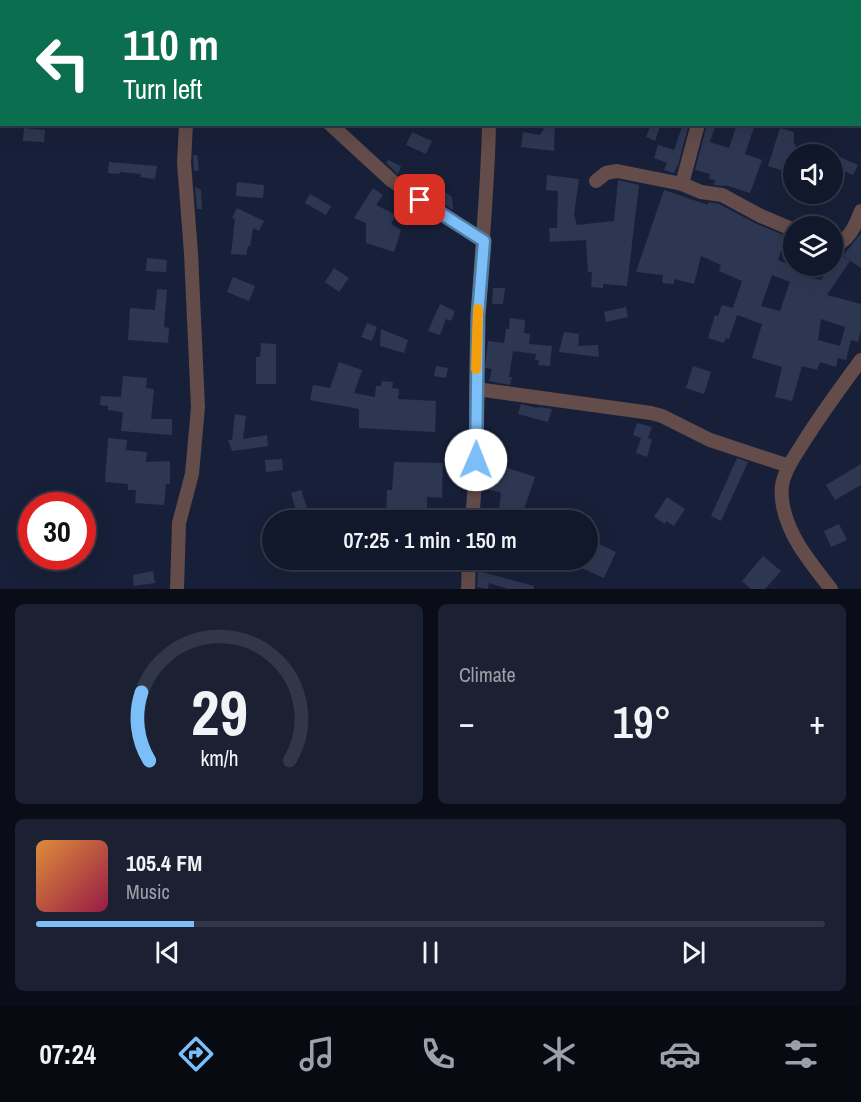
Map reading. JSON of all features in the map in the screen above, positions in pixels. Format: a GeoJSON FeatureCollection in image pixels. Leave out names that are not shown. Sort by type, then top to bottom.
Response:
{"type":"FeatureCollection","features":[{"type":"Feature","properties":{"kind":"street"},"geometry":{"type":"LineString","coordinates":[[177,589],[178,529],[193,466],[198,407],[191,253],[184,163],[186,126]]}},
{"type":"Feature","properties":{"kind":"street"},"geometry":{"type":"LineString","coordinates":[[332,126],[392,181],[484,241]]}},
{"type":"Feature","properties":{"kind":"street"},"geometry":{"type":"LineString","coordinates":[[473,510],[476,482],[478,315],[489,126]]}},
{"type":"Feature","properties":{"kind":"street"},"geometry":{"type":"LineString","coordinates":[[682,184],[697,126]]}},
{"type":"Feature","properties":{"kind":"street"},"geometry":{"type":"LineString","coordinates":[[596,181],[606,173],[617,171],[682,184],[701,192],[722,195],[783,225]]}},
{"type":"Feature","properties":{"kind":"street"},"geometry":{"type":"LineString","coordinates":[[843,242],[861,211]]}},
{"type":"Feature","properties":{"kind":"street"},"geometry":{"type":"LineString","coordinates":[[831,589],[798,543],[783,506],[782,491],[784,477],[789,466],[821,415],[861,360]]}},
{"type":"Feature","properties":{"kind":"street"},"geometry":{"type":"LineString","coordinates":[[476,389],[651,413],[662,416],[710,441],[789,466]]}},
{"type":"Feature","properties":{"kind":"street"},"geometry":{"type":"LineString","coordinates":[[468,589],[469,570]]}},
{"type":"Feature","properties":{"kind":"building"},"geometry":{"type":"Polygon","coordinates":[[[546,126],[555,126],[554,151],[521,147],[523,132],[540,135],[546,126]]]}},
{"type":"Feature","properties":{"kind":"building"},"geometry":{"type":"Polygon","coordinates":[[[650,126],[660,126],[655,141],[646,137],[650,126]]]}},
{"type":"Feature","properties":{"kind":"building"},"geometry":{"type":"Polygon","coordinates":[[[682,126],[688,126],[674,173],[664,170],[667,163],[654,158],[658,145],[674,150],[682,126]]]}},
{"type":"Feature","properties":{"kind":"building"},"geometry":{"type":"Polygon","coordinates":[[[706,126],[715,126],[710,142],[729,148],[736,126],[754,126],[745,154],[762,160],[750,193],[725,185],[714,185],[715,180],[709,179],[710,174],[695,170],[706,126]]]}},
{"type":"Feature","properties":{"kind":"building"},"geometry":{"type":"Polygon","coordinates":[[[24,128],[45,130],[44,142],[23,141],[24,128]]]}},
{"type":"Feature","properties":{"kind":"building"},"geometry":{"type":"Polygon","coordinates":[[[780,128],[794,132],[794,144],[783,144],[783,171],[768,166],[780,128]]]}},
{"type":"Feature","properties":{"kind":"building"},"geometry":{"type":"Polygon","coordinates":[[[412,132],[432,141],[426,154],[406,145],[412,132]]]}},
{"type":"Feature","properties":{"kind":"building"},"geometry":{"type":"Polygon","coordinates":[[[193,155],[197,155],[199,170],[194,171],[193,155]]]}},
{"type":"Feature","properties":{"kind":"building"},"geometry":{"type":"Polygon","coordinates":[[[843,158],[858,165],[853,175],[843,171],[843,158]]]}},
{"type":"Feature","properties":{"kind":"building"},"geometry":{"type":"Polygon","coordinates":[[[388,160],[401,166],[398,174],[386,163],[388,160]]]}},
{"type":"Feature","properties":{"kind":"building"},"geometry":{"type":"Polygon","coordinates":[[[109,162],[157,166],[155,179],[140,177],[141,174],[108,173],[109,162]]]}},
{"type":"Feature","properties":{"kind":"building"},"geometry":{"type":"Polygon","coordinates":[[[547,175],[579,179],[574,215],[577,225],[614,221],[618,180],[639,185],[627,286],[603,284],[603,288],[591,287],[592,272],[588,272],[586,240],[550,242],[549,228],[557,228],[558,191],[546,190],[547,175]]]}},
{"type":"Feature","properties":{"kind":"building"},"geometry":{"type":"Polygon","coordinates":[[[237,182],[264,185],[263,198],[236,196],[237,182]]]}},
{"type":"Feature","properties":{"kind":"building"},"geometry":{"type":"Polygon","coordinates":[[[195,187],[201,190],[202,209],[197,209],[195,187]]]}},
{"type":"Feature","properties":{"kind":"building"},"geometry":{"type":"Polygon","coordinates":[[[373,188],[383,195],[376,205],[396,215],[391,224],[401,230],[394,252],[366,243],[366,223],[354,218],[373,188]]]}},
{"type":"Feature","properties":{"kind":"building"},"geometry":{"type":"Polygon","coordinates":[[[440,188],[452,197],[453,210],[433,197],[440,188]]]}},
{"type":"Feature","properties":{"kind":"building"},"geometry":{"type":"Polygon","coordinates":[[[664,190],[708,205],[709,202],[719,204],[783,235],[783,245],[778,260],[783,262],[783,276],[802,276],[821,280],[824,276],[840,276],[827,295],[861,304],[861,330],[858,342],[851,340],[846,360],[838,358],[836,367],[820,362],[817,370],[802,366],[792,401],[775,397],[782,367],[752,358],[762,324],[737,315],[729,339],[726,338],[724,343],[708,338],[715,315],[718,316],[722,305],[733,308],[742,281],[719,271],[721,265],[701,256],[694,284],[674,279],[674,284],[662,283],[663,275],[636,272],[664,190]],[[772,275],[761,306],[780,311],[790,282],[772,275]],[[821,319],[818,340],[840,346],[845,327],[821,319]]]}},
{"type":"Feature","properties":{"kind":"building"},"geometry":{"type":"Polygon","coordinates":[[[310,194],[331,206],[326,215],[305,203],[310,194]]]}},
{"type":"Feature","properties":{"kind":"building"},"geometry":{"type":"Polygon","coordinates":[[[237,208],[264,221],[259,231],[253,228],[246,255],[231,254],[235,219],[232,218],[237,208]]]}},
{"type":"Feature","properties":{"kind":"building"},"geometry":{"type":"Polygon","coordinates":[[[861,233],[861,268],[843,256],[861,233]]]}},
{"type":"Feature","properties":{"kind":"building"},"geometry":{"type":"Polygon","coordinates":[[[843,257],[850,261],[843,271],[843,257]]]}},
{"type":"Feature","properties":{"kind":"building"},"geometry":{"type":"Polygon","coordinates":[[[147,258],[167,260],[166,272],[146,271],[147,258]]]}},
{"type":"Feature","properties":{"kind":"building"},"geometry":{"type":"Polygon","coordinates":[[[334,268],[349,278],[339,292],[325,282],[334,268]]]}},
{"type":"Feature","properties":{"kind":"building"},"geometry":{"type":"Polygon","coordinates":[[[233,277],[255,286],[249,301],[227,292],[233,277]]]}},
{"type":"Feature","properties":{"kind":"building"},"geometry":{"type":"Polygon","coordinates":[[[493,288],[505,288],[503,304],[492,304],[493,288]]]}},
{"type":"Feature","properties":{"kind":"building"},"geometry":{"type":"Polygon","coordinates":[[[157,289],[167,290],[164,327],[169,328],[168,343],[128,340],[130,308],[155,310],[157,289]]]}},
{"type":"Feature","properties":{"kind":"building"},"geometry":{"type":"Polygon","coordinates":[[[440,304],[455,311],[451,321],[446,319],[440,335],[428,331],[440,304]]]}},
{"type":"Feature","properties":{"kind":"building"},"geometry":{"type":"Polygon","coordinates":[[[626,307],[628,317],[606,322],[604,312],[626,307]]]}},
{"type":"Feature","properties":{"kind":"building"},"geometry":{"type":"Polygon","coordinates":[[[510,318],[525,320],[524,333],[530,334],[529,344],[552,346],[550,366],[538,365],[539,360],[535,360],[536,354],[513,351],[510,385],[489,381],[492,369],[485,368],[488,341],[504,343],[510,318]]]}},
{"type":"Feature","properties":{"kind":"building"},"geometry":{"type":"Polygon","coordinates":[[[367,323],[377,327],[372,341],[361,337],[367,323]]]}},
{"type":"Feature","properties":{"kind":"building"},"geometry":{"type":"Polygon","coordinates":[[[381,329],[408,340],[404,353],[380,346],[381,329]]]}},
{"type":"Feature","properties":{"kind":"building"},"geometry":{"type":"Polygon","coordinates":[[[564,332],[579,334],[578,346],[598,345],[599,357],[559,352],[564,332]]]}},
{"type":"Feature","properties":{"kind":"building"},"geometry":{"type":"Polygon","coordinates":[[[261,343],[276,344],[276,384],[256,384],[256,357],[260,357],[261,343]]]}},
{"type":"Feature","properties":{"kind":"building"},"geometry":{"type":"Polygon","coordinates":[[[339,362],[362,370],[354,393],[375,397],[376,386],[381,386],[382,381],[393,382],[392,388],[399,389],[398,399],[436,401],[435,432],[359,428],[359,409],[310,400],[313,385],[330,388],[339,362]]]}},
{"type":"Feature","properties":{"kind":"building"},"geometry":{"type":"Polygon","coordinates":[[[436,366],[448,368],[446,378],[434,376],[436,366]]]}},
{"type":"Feature","properties":{"kind":"building"},"geometry":{"type":"Polygon","coordinates":[[[693,366],[711,372],[704,394],[686,388],[693,366]]]}},
{"type":"Feature","properties":{"kind":"building"},"geometry":{"type":"Polygon","coordinates":[[[123,376],[147,378],[146,388],[154,389],[151,419],[172,419],[172,435],[121,431],[123,412],[108,410],[108,406],[100,405],[101,396],[121,397],[123,376]]]}},
{"type":"Feature","properties":{"kind":"building"},"geometry":{"type":"Polygon","coordinates":[[[521,404],[552,409],[548,422],[518,414],[521,404]]]}},
{"type":"Feature","properties":{"kind":"building"},"geometry":{"type":"Polygon","coordinates":[[[235,414],[246,416],[243,439],[267,435],[268,446],[232,451],[228,440],[232,440],[235,414]]]}},
{"type":"Feature","properties":{"kind":"building"},"geometry":{"type":"Polygon","coordinates":[[[637,423],[652,427],[648,438],[652,440],[647,457],[636,453],[641,438],[633,435],[637,423]]]}},
{"type":"Feature","properties":{"kind":"building"},"geometry":{"type":"Polygon","coordinates":[[[108,438],[127,440],[126,450],[147,452],[146,462],[170,461],[170,484],[166,484],[164,505],[135,503],[136,490],[128,490],[128,484],[105,482],[108,438]]]}},
{"type":"Feature","properties":{"kind":"building"},"geometry":{"type":"Polygon","coordinates":[[[737,458],[748,462],[721,521],[711,516],[737,458]]]}},
{"type":"Feature","properties":{"kind":"building"},"geometry":{"type":"Polygon","coordinates":[[[282,459],[283,470],[266,472],[265,460],[282,459]]]}},
{"type":"Feature","properties":{"kind":"building"},"geometry":{"type":"Polygon","coordinates":[[[394,462],[443,463],[442,498],[427,497],[427,510],[386,510],[387,490],[392,490],[394,462]]]}},
{"type":"Feature","properties":{"kind":"building"},"geometry":{"type":"Polygon","coordinates":[[[861,464],[861,485],[835,500],[826,485],[861,464]]]}},
{"type":"Feature","properties":{"kind":"building"},"geometry":{"type":"Polygon","coordinates":[[[502,466],[535,477],[524,510],[499,510],[501,492],[483,489],[486,479],[497,481],[502,466]]]}},
{"type":"Feature","properties":{"kind":"building"},"geometry":{"type":"Polygon","coordinates":[[[301,490],[308,510],[296,510],[291,493],[301,490]]]}},
{"type":"Feature","properties":{"kind":"building"},"geometry":{"type":"Polygon","coordinates":[[[667,497],[685,509],[674,526],[666,521],[665,524],[654,517],[667,497]]]}},
{"type":"Feature","properties":{"kind":"building"},"geometry":{"type":"Polygon","coordinates":[[[839,524],[847,540],[831,547],[824,531],[839,524]]]}},
{"type":"Feature","properties":{"kind":"building"},"geometry":{"type":"Polygon","coordinates":[[[598,544],[616,552],[604,578],[586,570],[598,570],[598,544]]]}},
{"type":"Feature","properties":{"kind":"building"},"geometry":{"type":"Polygon","coordinates":[[[763,556],[781,571],[765,589],[751,589],[742,581],[763,556]]]}},
{"type":"Feature","properties":{"kind":"building"},"geometry":{"type":"Polygon","coordinates":[[[153,571],[155,583],[134,586],[133,575],[153,571]]]}},
{"type":"Feature","properties":{"kind":"building"},"geometry":{"type":"Polygon","coordinates":[[[478,571],[534,586],[534,589],[508,589],[489,583],[488,589],[477,587],[478,571]]]}},
{"type":"Feature","properties":{"kind":"slow traffic"},"geometry":{"type":"LineString","coordinates":[[476,369],[478,309]]}},
{"type":"Feature","properties":{"kind":"route"},"geometry":{"type":"LineString","coordinates":[[420,200],[484,241],[476,367],[476,460]]}}]}
